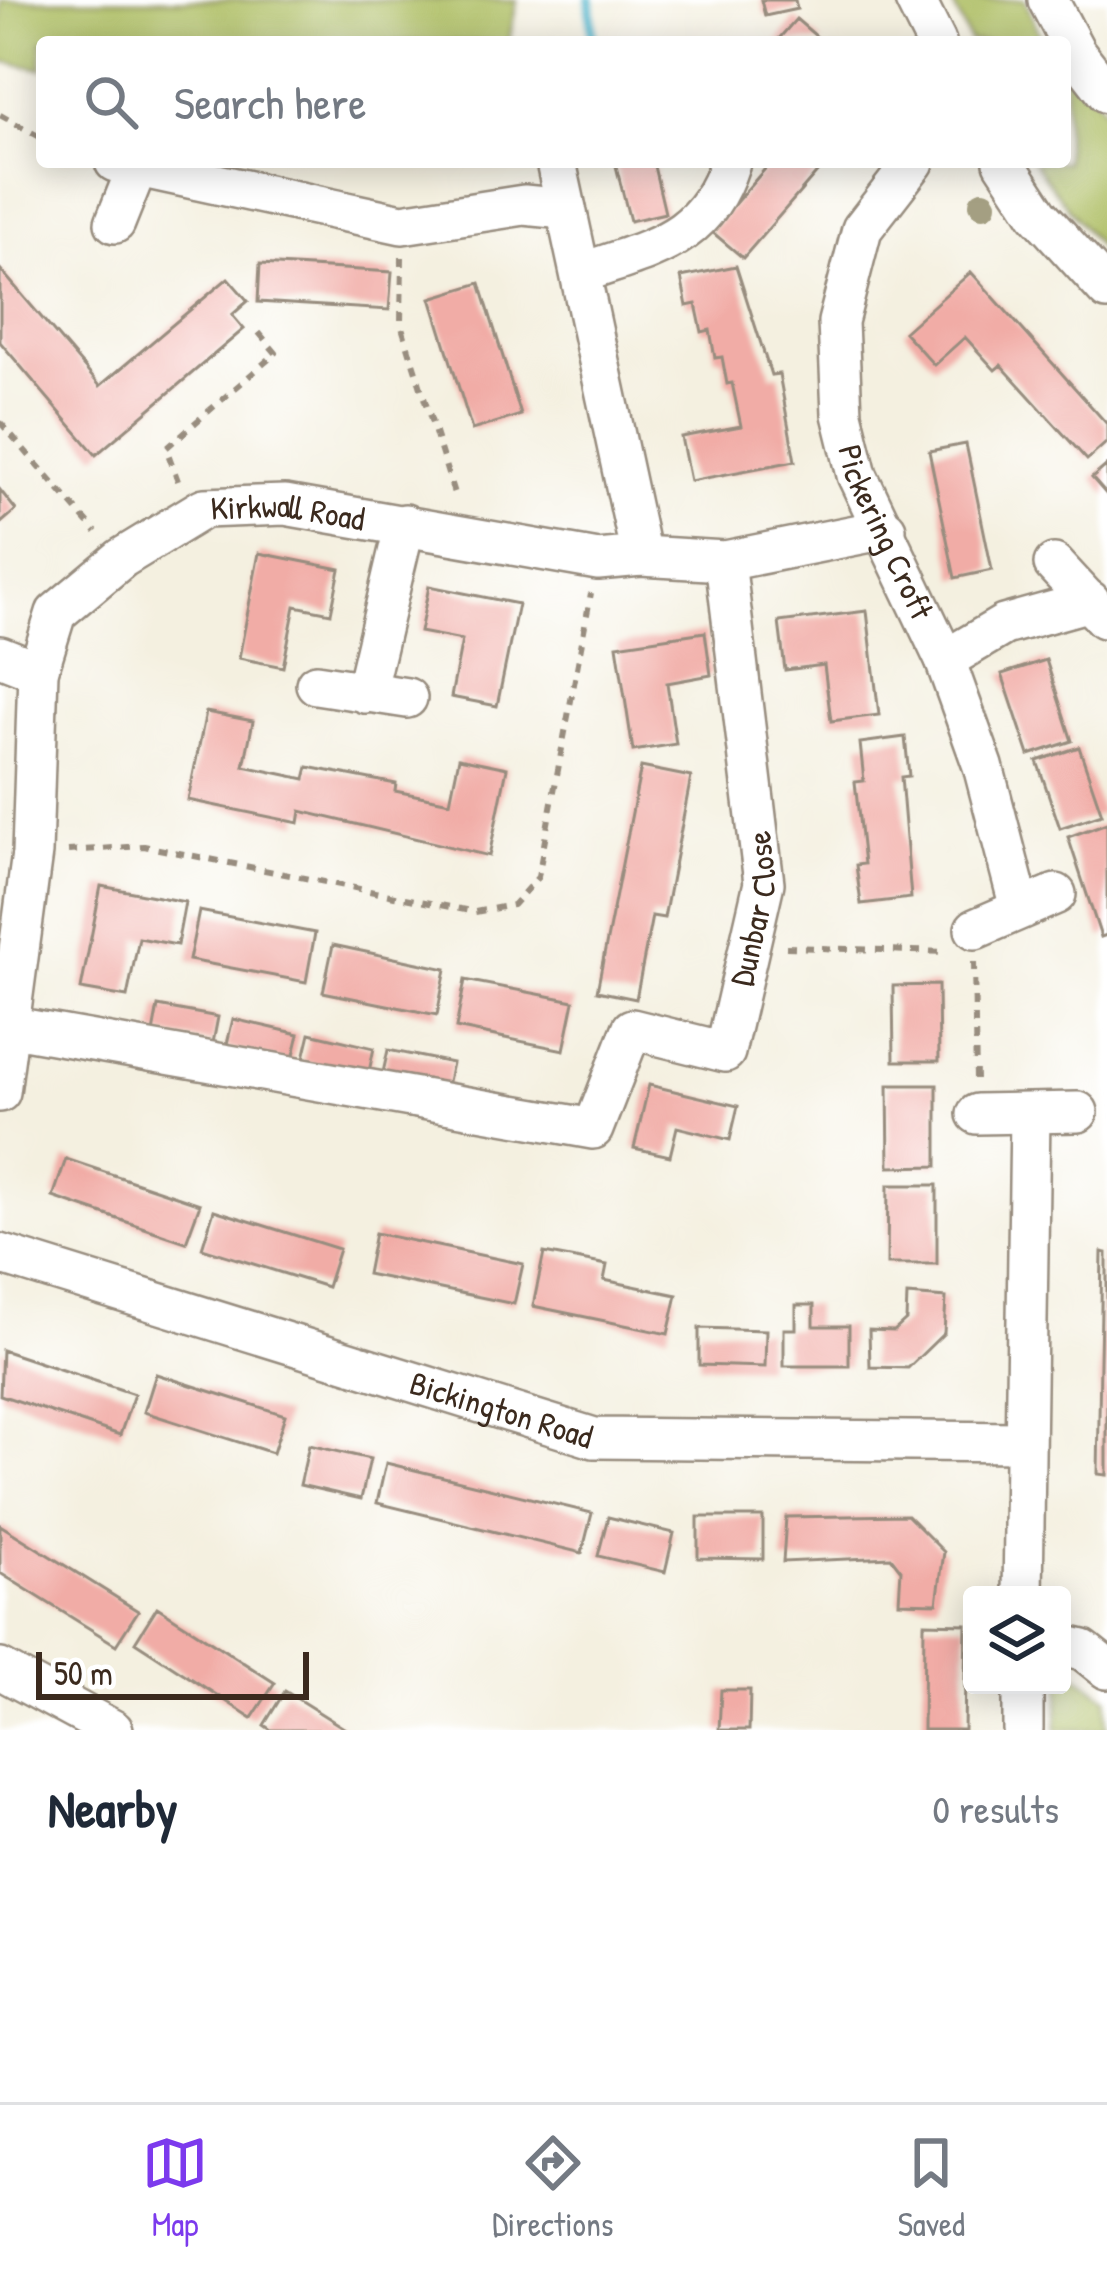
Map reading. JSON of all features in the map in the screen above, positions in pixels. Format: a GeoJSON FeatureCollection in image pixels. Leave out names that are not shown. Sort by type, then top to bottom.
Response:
{"type":"FeatureCollection","features":[{"type":"Feature","properties":{"kind":"street"},"geometry":{"type":"LineString","coordinates":[[915,0],[933,36]]}},
{"type":"Feature","properties":{"kind":"street"},"geometry":{"type":"LineString","coordinates":[[1048,0],[1063,36]]}},
{"type":"Feature","properties":{"kind":"street"},"geometry":{"type":"LineString","coordinates":[[1071,56],[1107,93]]}},
{"type":"Feature","properties":{"kind":"street"},"geometry":{"type":"LineString","coordinates":[[116,223],[125,168]]}},
{"type":"Feature","properties":{"kind":"street"},"geometry":{"type":"LineString","coordinates":[[140,168],[402,224],[524,205],[563,209]]}},
{"type":"Feature","properties":{"kind":"street"},"geometry":{"type":"LineString","coordinates":[[557,168],[640,556]]}},
{"type":"Feature","properties":{"kind":"street"},"geometry":{"type":"LineString","coordinates":[[582,273],[681,238],[720,194],[728,168]]}},
{"type":"Feature","properties":{"kind":"street","name":"Pickering Croft"},"geometry":{"type":"LineString","coordinates":[[909,168],[862,229],[838,322],[842,414],[857,475],[945,660],[1038,901],[974,941]]}},
{"type":"Feature","properties":{"kind":"street"},"geometry":{"type":"LineString","coordinates":[[1008,168],[1038,214],[1107,290]]}},
{"type":"Feature","properties":{"kind":"street","name":"Kirkwall Road"},"geometry":{"type":"LineString","coordinates":[[0,1092],[13,1028],[32,854],[38,670],[56,613],[110,545],[204,508],[285,506],[598,560],[640,556],[725,561],[886,530]]}},
{"type":"Feature","properties":{"kind":"street"},"geometry":{"type":"LineString","coordinates":[[365,693],[405,524]]}},
{"type":"Feature","properties":{"kind":"street","name":"Dunbar Close"},"geometry":{"type":"LineString","coordinates":[[13,1028],[593,1129],[632,1029],[725,1052],[764,883],[725,561]]}},
{"type":"Feature","properties":{"kind":"street"},"geometry":{"type":"LineString","coordinates":[[1054,564],[1098,612]]}},
{"type":"Feature","properties":{"kind":"street"},"geometry":{"type":"LineString","coordinates":[[945,660],[1004,625],[1098,612]]}},
{"type":"Feature","properties":{"kind":"street"},"geometry":{"type":"LineString","coordinates":[[0,656],[38,670]]}},
{"type":"Feature","properties":{"kind":"street"},"geometry":{"type":"LineString","coordinates":[[316,684],[407,698]]}},
{"type":"Feature","properties":{"kind":"street"},"geometry":{"type":"LineString","coordinates":[[977,1114],[1078,1112]]}},
{"type":"Feature","properties":{"kind":"street"},"geometry":{"type":"LineString","coordinates":[[1023,1586],[1030,1114]]}},
{"type":"Feature","properties":{"kind":"street","name":"Bickington Road"},"geometry":{"type":"LineString","coordinates":[[0,1254],[594,1438],[1022,1442]]}},
{"type":"Feature","properties":{"kind":"street"},"geometry":{"type":"LineString","coordinates":[[1071,1647],[1083,1650],[1107,1669]]}},
{"type":"Feature","properties":{"kind":"street"},"geometry":{"type":"LineString","coordinates":[[0,1669],[113,1730]]}},
{"type":"Feature","properties":{"kind":"street"},"geometry":{"type":"LineString","coordinates":[[1023,1694],[1023,1730]]}},
{"type":"Feature","properties":{"kind":"path"},"geometry":{"type":"LineString","coordinates":[[0,116],[36,135]]}},
{"type":"Feature","properties":{"kind":"path"},"geometry":{"type":"LineString","coordinates":[[402,224],[401,324],[456,501]]}},
{"type":"Feature","properties":{"kind":"path"},"geometry":{"type":"LineString","coordinates":[[182,490],[166,448],[276,353],[255,328]]}},
{"type":"Feature","properties":{"kind":"path"},"geometry":{"type":"LineString","coordinates":[[0,422],[110,545]]}},
{"type":"Feature","properties":{"kind":"path"},"geometry":{"type":"LineString","coordinates":[[32,854],[144,846],[475,912],[514,905],[538,877],[598,560]]}},
{"type":"Feature","properties":{"kind":"path"},"geometry":{"type":"LineString","coordinates":[[750,945],[974,941],[977,1114]]}},
{"type":"Feature","properties":{"kind":"green space"},"geometry":{"type":"Polygon","coordinates":[[[1,0],[517,0],[510,36],[36,36],[36,68],[0,61],[1,0]]]}},
{"type":"Feature","properties":{"kind":"green space"},"geometry":{"type":"Polygon","coordinates":[[[951,0],[1025,0],[1040,36],[967,36],[951,0]]]}},
{"type":"Feature","properties":{"kind":"green space"},"geometry":{"type":"Polygon","coordinates":[[[1071,68],[1107,113],[1107,258],[1038,168],[1071,168],[1071,68]]]}},
{"type":"Feature","properties":{"kind":"green space"},"geometry":{"type":"Polygon","coordinates":[[[1071,1676],[1107,1697],[1107,1730],[1056,1730],[1060,1694],[1071,1694],[1071,1676]]]}},
{"type":"Feature","properties":{"kind":"building"},"geometry":{"type":"Polygon","coordinates":[[[761,0],[795,0],[797,9],[765,16],[761,0]]]}},
{"type":"Feature","properties":{"kind":"building"},"geometry":{"type":"Polygon","coordinates":[[[796,19],[816,36],[781,36],[796,19]]]}},
{"type":"Feature","properties":{"kind":"building"},"geometry":{"type":"Polygon","coordinates":[[[617,168],[654,168],[665,213],[630,221],[617,168]]]}},
{"type":"Feature","properties":{"kind":"building"},"geometry":{"type":"Polygon","coordinates":[[[766,168],[821,168],[743,258],[711,231],[766,168]]]}},
{"type":"Feature","properties":{"kind":"building"},"geometry":{"type":"Polygon","coordinates":[[[260,264],[392,272],[389,310],[258,302],[260,264]]]}},
{"type":"Feature","properties":{"kind":"building"},"geometry":{"type":"Polygon","coordinates":[[[736,266],[771,375],[779,374],[795,461],[690,481],[681,437],[741,426],[722,357],[715,358],[710,330],[702,332],[696,304],[687,306],[681,277],[736,266]]]}},
{"type":"Feature","properties":{"kind":"building"},"geometry":{"type":"Polygon","coordinates":[[[0,269],[100,386],[228,278],[248,301],[232,315],[244,329],[96,455],[0,342],[0,269]]]}},
{"type":"Feature","properties":{"kind":"building"},"geometry":{"type":"Polygon","coordinates":[[[971,272],[1107,424],[1107,442],[1087,460],[1001,365],[995,370],[965,337],[934,365],[904,332],[971,272]]]}},
{"type":"Feature","properties":{"kind":"building"},"geometry":{"type":"Polygon","coordinates":[[[480,283],[521,415],[472,430],[431,298],[480,283]]]}},
{"type":"Feature","properties":{"kind":"building"},"geometry":{"type":"Polygon","coordinates":[[[966,444],[992,570],[955,578],[929,451],[966,444]]]}},
{"type":"Feature","properties":{"kind":"building"},"geometry":{"type":"Polygon","coordinates":[[[1107,465],[1107,495],[1092,478],[1107,465]]]}},
{"type":"Feature","properties":{"kind":"building"},"geometry":{"type":"Polygon","coordinates":[[[0,490],[16,510],[0,524],[0,490]]]}},
{"type":"Feature","properties":{"kind":"building"},"geometry":{"type":"Polygon","coordinates":[[[259,553],[340,569],[331,613],[295,606],[283,667],[239,658],[259,553]]]}},
{"type":"Feature","properties":{"kind":"building"},"geometry":{"type":"Polygon","coordinates":[[[429,586],[518,604],[497,706],[451,697],[462,640],[420,632],[429,586]]]}},
{"type":"Feature","properties":{"kind":"building"},"geometry":{"type":"Polygon","coordinates":[[[867,611],[879,715],[831,721],[824,665],[785,670],[779,622],[867,611]]]}},
{"type":"Feature","properties":{"kind":"building"},"geometry":{"type":"Polygon","coordinates":[[[705,632],[711,675],[667,683],[676,744],[633,751],[617,645],[705,632]]]}},
{"type":"Feature","properties":{"kind":"building"},"geometry":{"type":"Polygon","coordinates":[[[1046,660],[1072,741],[1029,755],[1002,674],[1046,660]]]}},
{"type":"Feature","properties":{"kind":"building"},"geometry":{"type":"Polygon","coordinates":[[[206,712],[253,721],[244,766],[305,779],[308,767],[396,784],[395,791],[450,802],[459,758],[507,768],[489,856],[301,811],[299,823],[188,800],[206,712]]]}},
{"type":"Feature","properties":{"kind":"building"},"geometry":{"type":"Polygon","coordinates":[[[905,737],[909,776],[901,777],[911,898],[861,904],[856,865],[864,864],[855,782],[864,781],[860,743],[905,737]]]}},
{"type":"Feature","properties":{"kind":"building"},"geometry":{"type":"Polygon","coordinates":[[[1079,747],[1102,814],[1060,828],[1037,761],[1079,747]]]}},
{"type":"Feature","properties":{"kind":"building"},"geometry":{"type":"Polygon","coordinates":[[[641,767],[691,777],[664,918],[652,916],[636,999],[597,991],[641,767]]]}},
{"type":"Feature","properties":{"kind":"building"},"geometry":{"type":"Polygon","coordinates":[[[1107,823],[1107,935],[1101,937],[1068,837],[1107,823]]]}},
{"type":"Feature","properties":{"kind":"building"},"geometry":{"type":"Polygon","coordinates":[[[101,886],[185,902],[177,945],[139,938],[127,997],[81,989],[101,886]]]}},
{"type":"Feature","properties":{"kind":"building"},"geometry":{"type":"Polygon","coordinates":[[[199,911],[315,933],[306,982],[189,960],[199,911]]]}},
{"type":"Feature","properties":{"kind":"building"},"geometry":{"type":"Polygon","coordinates":[[[333,945],[446,969],[437,1015],[323,992],[333,945]]]}},
{"type":"Feature","properties":{"kind":"building"},"geometry":{"type":"Polygon","coordinates":[[[465,980],[574,1001],[564,1050],[456,1028],[465,980]]]}},
{"type":"Feature","properties":{"kind":"building"},"geometry":{"type":"Polygon","coordinates":[[[938,985],[939,1061],[894,1061],[893,986],[938,985]]]}},
{"type":"Feature","properties":{"kind":"building"},"geometry":{"type":"Polygon","coordinates":[[[158,1006],[218,1017],[213,1043],[153,1033],[158,1006]]]}},
{"type":"Feature","properties":{"kind":"building"},"geometry":{"type":"Polygon","coordinates":[[[233,1019],[299,1034],[292,1063],[226,1048],[233,1019]]]}},
{"type":"Feature","properties":{"kind":"building"},"geometry":{"type":"Polygon","coordinates":[[[310,1033],[374,1048],[368,1076],[303,1062],[310,1033]]]}},
{"type":"Feature","properties":{"kind":"building"},"geometry":{"type":"Polygon","coordinates":[[[388,1050],[452,1063],[446,1090],[382,1077],[388,1050]]]}},
{"type":"Feature","properties":{"kind":"building"},"geometry":{"type":"Polygon","coordinates":[[[649,1085],[738,1106],[730,1140],[677,1127],[670,1156],[634,1148],[649,1085]]]}},
{"type":"Feature","properties":{"kind":"building"},"geometry":{"type":"Polygon","coordinates":[[[888,1085],[937,1085],[937,1166],[889,1167],[888,1085]]]}},
{"type":"Feature","properties":{"kind":"building"},"geometry":{"type":"Polygon","coordinates":[[[66,1159],[200,1204],[186,1242],[53,1197],[66,1159]]]}},
{"type":"Feature","properties":{"kind":"building"},"geometry":{"type":"Polygon","coordinates":[[[888,1185],[937,1185],[937,1264],[887,1264],[888,1185]]]}},
{"type":"Feature","properties":{"kind":"building"},"geometry":{"type":"Polygon","coordinates":[[[214,1210],[339,1249],[327,1287],[202,1248],[214,1210]]]}},
{"type":"Feature","properties":{"kind":"building"},"geometry":{"type":"Polygon","coordinates":[[[375,1233],[523,1264],[514,1304],[367,1274],[375,1233]]]}},
{"type":"Feature","properties":{"kind":"building"},"geometry":{"type":"Polygon","coordinates":[[[1102,1252],[1107,1253],[1107,1475],[1098,1474],[1102,1252]]]}},
{"type":"Feature","properties":{"kind":"building"},"geometry":{"type":"Polygon","coordinates":[[[544,1253],[607,1265],[604,1280],[677,1295],[668,1334],[533,1306],[544,1253]]]}},
{"type":"Feature","properties":{"kind":"building"},"geometry":{"type":"Polygon","coordinates":[[[907,1295],[946,1298],[944,1333],[908,1368],[870,1367],[869,1330],[894,1331],[906,1320],[907,1295]]]}},
{"type":"Feature","properties":{"kind":"building"},"geometry":{"type":"Polygon","coordinates":[[[796,1305],[814,1305],[814,1326],[849,1326],[849,1366],[784,1366],[784,1329],[796,1329],[796,1305]]]}},
{"type":"Feature","properties":{"kind":"building"},"geometry":{"type":"Polygon","coordinates":[[[699,1328],[766,1330],[765,1367],[699,1365],[699,1328]]]}},
{"type":"Feature","properties":{"kind":"building"},"geometry":{"type":"Polygon","coordinates":[[[2,1350],[134,1394],[120,1435],[0,1395],[2,1350]]]}},
{"type":"Feature","properties":{"kind":"building"},"geometry":{"type":"Polygon","coordinates":[[[156,1374],[285,1415],[273,1453],[144,1412],[156,1374]]]}},
{"type":"Feature","properties":{"kind":"building"},"geometry":{"type":"Polygon","coordinates":[[[309,1445],[370,1459],[361,1499],[300,1485],[309,1445]]]}},
{"type":"Feature","properties":{"kind":"building"},"geometry":{"type":"Polygon","coordinates":[[[386,1463],[592,1513],[582,1553],[377,1503],[386,1463]]]}},
{"type":"Feature","properties":{"kind":"building"},"geometry":{"type":"Polygon","coordinates":[[[907,1515],[944,1552],[937,1603],[899,1602],[901,1570],[891,1557],[783,1562],[786,1517],[907,1515]]]}},
{"type":"Feature","properties":{"kind":"building"},"geometry":{"type":"Polygon","coordinates":[[[608,1517],[674,1533],[665,1572],[598,1556],[608,1517]]]}},
{"type":"Feature","properties":{"kind":"building"},"geometry":{"type":"Polygon","coordinates":[[[698,1517],[763,1517],[763,1559],[698,1558],[698,1517]]]}},
{"type":"Feature","properties":{"kind":"building"},"geometry":{"type":"Polygon","coordinates":[[[0,1525],[138,1611],[116,1645],[0,1573],[0,1525]]]}},
{"type":"Feature","properties":{"kind":"building"},"geometry":{"type":"Polygon","coordinates":[[[157,1607],[275,1683],[252,1718],[135,1642],[157,1607]]]}},
{"type":"Feature","properties":{"kind":"building"},"geometry":{"type":"Polygon","coordinates":[[[924,1623],[963,1624],[964,1730],[923,1730],[924,1623]]]}},
{"type":"Feature","properties":{"kind":"building"},"geometry":{"type":"Polygon","coordinates":[[[721,1690],[750,1690],[749,1730],[719,1730],[721,1690]]]}},
{"type":"Feature","properties":{"kind":"building"},"geometry":{"type":"Polygon","coordinates":[[[285,1691],[347,1730],[271,1730],[264,1725],[285,1691]]]}},
{"type":"Feature","properties":{"kind":"waterway"},"geometry":{"type":"LineString","coordinates":[[590,0],[593,36]]}}]}
